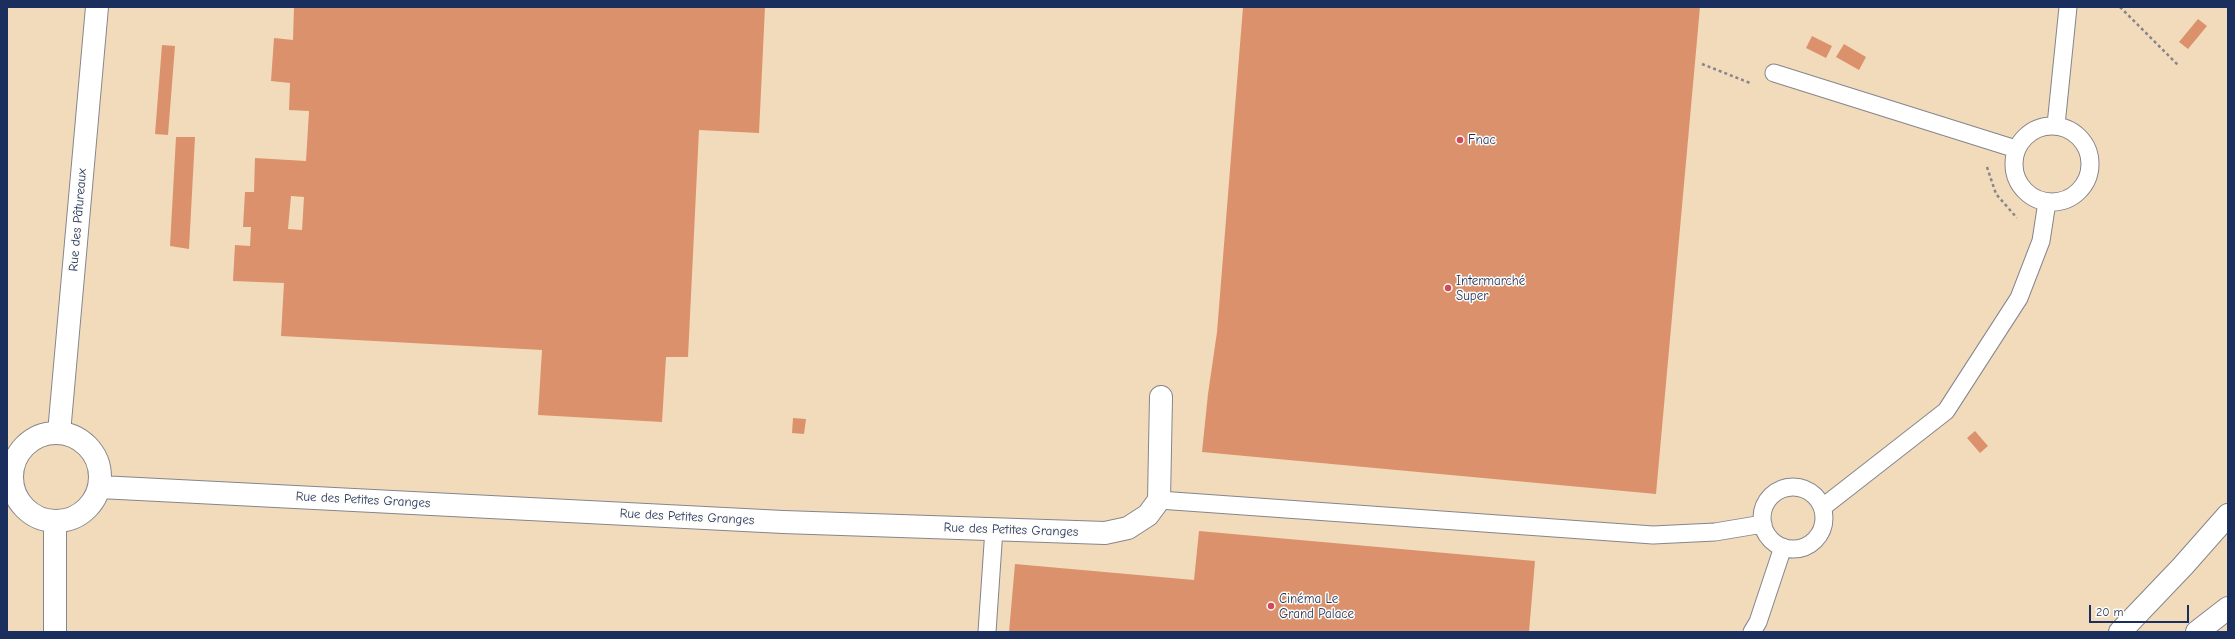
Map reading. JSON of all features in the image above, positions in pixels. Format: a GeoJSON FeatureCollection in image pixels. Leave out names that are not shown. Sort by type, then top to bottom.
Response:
{"type":"FeatureCollection","features":[{"type":"Feature","properties":{"kind":"main road","name":"Rue des Pâtureaux"},"geometry":{"type":"LineString","coordinates":[[59,433],[97,7]]}},
{"type":"Feature","properties":{"kind":"main road"},"geometry":{"type":"LineString","coordinates":[[1159,500],[1161,397]]}},
{"type":"Feature","properties":{"kind":"main road"},"geometry":{"type":"LineString","coordinates":[[59,433],[74,436],[86,445],[96,457],[100,471],[100,487],[94,501],[84,512],[70,519],[55,522],[31,514],[21,505],[9,482],[12,466],[19,452],[29,441],[43,434],[59,433]]}},
{"type":"Feature","properties":{"kind":"main road","name":"Rue des Petites Granges"},"geometry":{"type":"LineString","coordinates":[[100,487],[783,522],[1105,533],[1128,528],[1148,515],[1159,500]]}},
{"type":"Feature","properties":{"kind":"main road"},"geometry":{"type":"LineString","coordinates":[[2120,632],[2183,566],[2228,515]]}},
{"type":"Feature","properties":{"kind":"main road"},"geometry":{"type":"LineString","coordinates":[[55,522],[55,632]]}},
{"type":"Feature","properties":{"kind":"main road"},"geometry":{"type":"LineString","coordinates":[[2197,632],[2228,608]]}},
{"type":"Feature","properties":{"kind":"lane"},"geometry":{"type":"LineString","coordinates":[[2056,125],[2068,7]]}},
{"type":"Feature","properties":{"kind":"lane"},"geometry":{"type":"LineString","coordinates":[[1774,73],[2016,150]]}},
{"type":"Feature","properties":{"kind":"lane"},"geometry":{"type":"LineString","coordinates":[[2056,125],[2069,129],[2080,138],[2088,150],[2090,163],[2088,177],[2082,188],[2072,196],[2060,201],[2047,202],[2034,198],[2023,189],[2016,177],[2013,163],[2016,150],[2022,139],[2032,131],[2044,126],[2056,125]]}},
{"type":"Feature","properties":{"kind":"lane"},"geometry":{"type":"LineString","coordinates":[[1823,507],[1946,411],[2019,298],[2041,241],[2047,202]]}},
{"type":"Feature","properties":{"kind":"lane"},"geometry":{"type":"LineString","coordinates":[[1792,486],[1805,488],[1816,495],[1823,507],[1825,519],[1822,530],[1816,540],[1806,546],[1795,549],[1783,547],[1774,542],[1766,534],[1763,524],[1763,511],[1769,498],[1779,490],[1792,486]]}},
{"type":"Feature","properties":{"kind":"lane"},"geometry":{"type":"LineString","coordinates":[[1159,500],[1653,535],[1716,532],[1763,524]]}},
{"type":"Feature","properties":{"kind":"lane"},"geometry":{"type":"LineString","coordinates":[[987,632],[994,529]]}},
{"type":"Feature","properties":{"kind":"lane"},"geometry":{"type":"LineString","coordinates":[[1752,632],[1758,622],[1783,547]]}},
{"type":"Feature","properties":{"kind":"path"},"geometry":{"type":"LineString","coordinates":[[2120,7],[2179,66]]}},
{"type":"Feature","properties":{"kind":"path"},"geometry":{"type":"LineString","coordinates":[[1702,64],[1756,85]]}},
{"type":"Feature","properties":{"kind":"path"},"geometry":{"type":"LineString","coordinates":[[1986,166],[1996,194],[2016,217],[2020,226],[2017,236],[2041,241]]}},
{"type":"Feature","properties":{"kind":"building"},"geometry":{"type":"Polygon","coordinates":[[[294,7],[765,7],[759,133],[699,130],[688,357],[666,357],[662,422],[538,415],[542,350],[281,336],[284,283],[233,281],[235,245],[250,246],[251,227],[243,227],[245,192],[254,192],[255,158],[306,161],[309,111],[289,110],[290,83],[271,81],[274,38],[293,40],[294,7]],[[291,196],[288,229],[302,230],[304,197],[291,196]]]}},
{"type":"Feature","properties":{"kind":"building","name":"Intermarché Super"},"geometry":{"type":"Polygon","coordinates":[[[1243,7],[1700,7],[1656,494],[1202,452],[1208,394],[1217,332],[1243,7]]]}},
{"type":"Feature","properties":{"kind":"building"},"geometry":{"type":"Polygon","coordinates":[[[2198,19],[2207,26],[2188,49],[2179,42],[2198,19]]]}},
{"type":"Feature","properties":{"kind":"building"},"geometry":{"type":"Polygon","coordinates":[[[1812,36],[1832,46],[1826,58],[1806,48],[1812,36]]]}},
{"type":"Feature","properties":{"kind":"building"},"geometry":{"type":"Polygon","coordinates":[[[1844,44],[1866,57],[1859,70],[1836,57],[1844,44]]]}},
{"type":"Feature","properties":{"kind":"building"},"geometry":{"type":"Polygon","coordinates":[[[162,45],[175,46],[168,135],[155,134],[162,45]]]}},
{"type":"Feature","properties":{"kind":"building"},"geometry":{"type":"Polygon","coordinates":[[[176,137],[195,137],[189,249],[170,246],[176,137]]]}},
{"type":"Feature","properties":{"kind":"building"},"geometry":{"type":"Polygon","coordinates":[[[793,418],[806,419],[804,434],[792,433],[793,418]]]}},
{"type":"Feature","properties":{"kind":"building"},"geometry":{"type":"Polygon","coordinates":[[[1975,431],[1988,446],[1980,453],[1967,438],[1975,431]]]}},
{"type":"Feature","properties":{"kind":"building","name":"Cinéma Le Grand Palace"},"geometry":{"type":"Polygon","coordinates":[[[1199,531],[1535,561],[1529,632],[1009,632],[1015,564],[1194,580],[1199,531]]]}},
{"type":"Feature","properties":{"kind":"place","name":"Fnac"},"geometry":{"type":"Point","coordinates":[1460,140]}},
{"type":"Feature","properties":{"kind":"place","name":"Intermarché Super"},"geometry":{"type":"Point","coordinates":[1448,288]}},
{"type":"Feature","properties":{"kind":"place","name":"Cinéma Le Grand Palace"},"geometry":{"type":"Point","coordinates":[1271,606]}}]}
